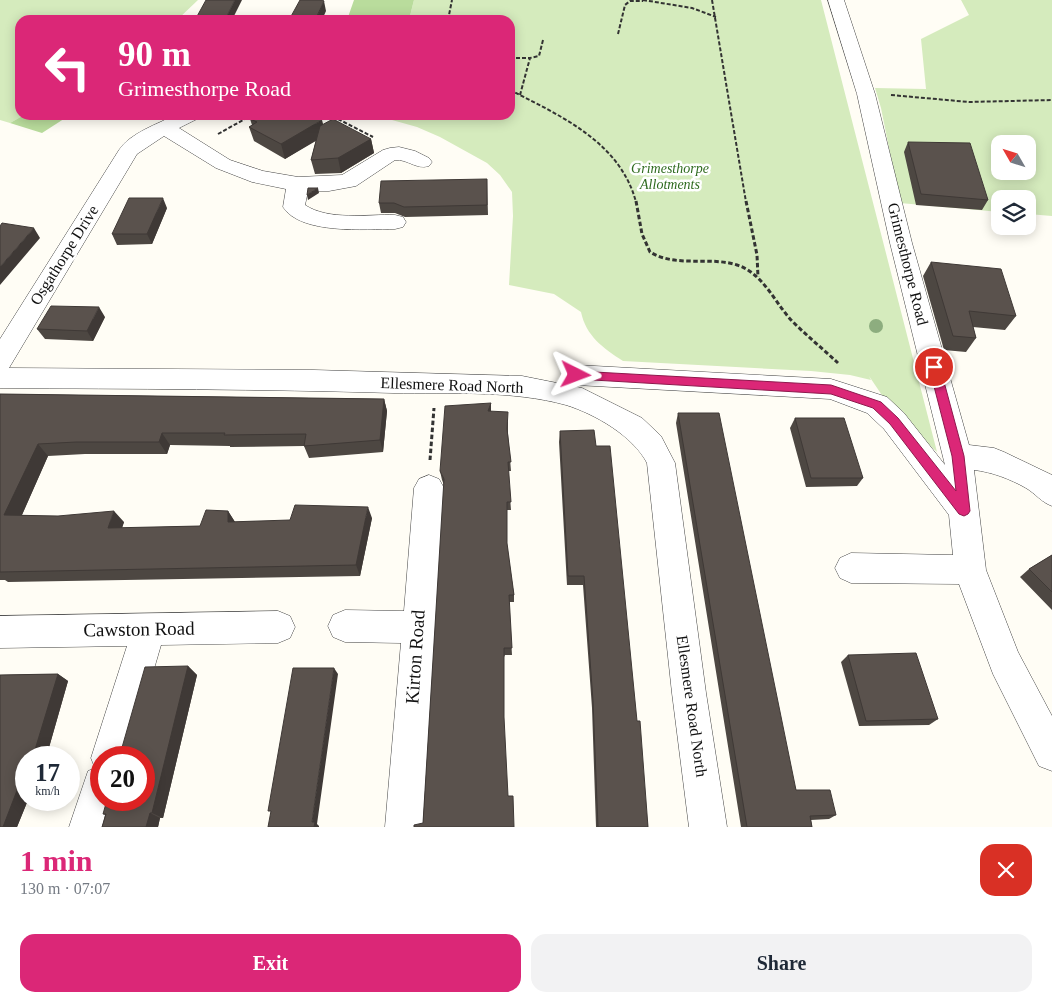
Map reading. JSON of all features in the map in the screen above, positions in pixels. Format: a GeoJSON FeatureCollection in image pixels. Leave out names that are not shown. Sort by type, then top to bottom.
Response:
{"type":"FeatureCollection","features":[{"type":"Feature","properties":{"kind":"street","name":"Grimesthorpe Road"},"geometry":{"type":"LineString","coordinates":[[836,0],[866,94],[901,243],[958,456],[970,570],[1005,662],[1052,754]]}},
{"type":"Feature","properties":{"kind":"street"},"geometry":{"type":"LineString","coordinates":[[165,128],[180,120]]}},
{"type":"Feature","properties":{"kind":"street"},"geometry":{"type":"LineString","coordinates":[[165,128],[223,164],[259,177],[298,184],[329,184],[348,181],[390,154],[408,155],[422,162]]}},
{"type":"Feature","properties":{"kind":"street","name":"Osgathorpe Drive"},"geometry":{"type":"LineString","coordinates":[[0,361],[129,150],[165,128]]}},
{"type":"Feature","properties":{"kind":"street"},"geometry":{"type":"LineString","coordinates":[[298,184],[294,207],[300,213],[332,220],[395,222]]}},
{"type":"Feature","properties":{"kind":"street"},"geometry":{"type":"LineString","coordinates":[[576,375],[831,389],[877,405],[894,421],[964,511]]}},
{"type":"Feature","properties":{"kind":"street","name":"Ellesmere Road North"},"geometry":{"type":"LineString","coordinates":[[0,378],[314,380],[522,386],[572,396],[632,426],[651,444],[661,463],[689,693],[708,827]]}},
{"type":"Feature","properties":{"kind":"street"},"geometry":{"type":"LineString","coordinates":[[958,456],[994,460],[1037,480],[1052,493]]}},
{"type":"Feature","properties":{"kind":"street","name":"Kirton Road"},"geometry":{"type":"LineString","coordinates":[[404,827],[417,627],[429,488]]}},
{"type":"Feature","properties":{"kind":"street"},"geometry":{"type":"LineString","coordinates":[[851,568],[970,570]]}},
{"type":"Feature","properties":{"kind":"street","name":"Cawston Road"},"geometry":{"type":"LineString","coordinates":[[0,632],[278,626]]}},
{"type":"Feature","properties":{"kind":"street"},"geometry":{"type":"LineString","coordinates":[[345,626],[417,627]]}},
{"type":"Feature","properties":{"kind":"street"},"geometry":{"type":"LineString","coordinates":[[113,746],[149,629]]}},
{"type":"Feature","properties":{"kind":"street"},"geometry":{"type":"LineString","coordinates":[[88,827],[93,811]]}},
{"type":"Feature","properties":{"kind":"path"},"geometry":{"type":"LineString","coordinates":[[449,15],[452,0]]}},
{"type":"Feature","properties":{"kind":"path"},"geometry":{"type":"LineString","coordinates":[[618,34],[625,5],[630,1],[643,0],[692,8],[716,17]]}},
{"type":"Feature","properties":{"kind":"path"},"geometry":{"type":"LineString","coordinates":[[712,0],[748,214],[757,255],[758,277]]}},
{"type":"Feature","properties":{"kind":"path"},"geometry":{"type":"LineString","coordinates":[[515,58],[539,56],[543,40]]}},
{"type":"Feature","properties":{"kind":"path"},"geometry":{"type":"LineString","coordinates":[[520,95],[530,58]]}},
{"type":"Feature","properties":{"kind":"path"},"geometry":{"type":"LineString","coordinates":[[515,92],[597,140],[615,159],[635,198],[644,242],[650,252],[661,259],[709,261],[739,265],[758,277],[791,320],[826,350],[877,405]]}},
{"type":"Feature","properties":{"kind":"path"},"geometry":{"type":"LineString","coordinates":[[866,94],[934,97],[969,102],[1052,100]]}},
{"type":"Feature","properties":{"kind":"path"},"geometry":{"type":"LineString","coordinates":[[195,146],[243,120]]}},
{"type":"Feature","properties":{"kind":"path"},"geometry":{"type":"LineString","coordinates":[[430,452],[437,384]]}},
{"type":"Feature","properties":{"kind":"green space"},"geometry":{"type":"Polygon","coordinates":[[[0,0],[198,0],[182,15],[15,15],[15,120],[10,123],[0,120],[0,0]]]}},
{"type":"Feature","properties":{"kind":"green space"},"geometry":{"type":"Polygon","coordinates":[[[354,0],[414,0],[410,15],[349,15],[354,0]]]}},
{"type":"Feature","properties":{"kind":"green space","name":"Grimesthorpe Allotments"},"geometry":{"type":"Polygon","coordinates":[[[414,0],[821,0],[937,452],[894,413],[869,376],[871,380],[850,375],[811,371],[623,361],[596,341],[587,328],[581,312],[554,294],[509,285],[513,216],[512,192],[500,175],[487,163],[440,137],[417,127],[392,120],[515,120],[515,15],[410,15],[414,0]]]}},
{"type":"Feature","properties":{"kind":"green space"},"geometry":{"type":"Polygon","coordinates":[[[961,0],[1052,0],[1052,216],[1036,215],[1036,190],[991,190],[991,211],[900,203],[881,108],[875,88],[926,89],[921,39],[969,15],[961,0]]]}},
{"type":"Feature","properties":{"kind":"green space"},"geometry":{"type":"Polygon","coordinates":[[[15,120],[62,120],[42,133],[10,123],[15,120]]]}},
{"type":"Feature","properties":{"kind":"building"},"geometry":{"type":"Polygon","coordinates":[[[206,0],[235,0],[228,15],[198,15],[206,0]]]}},
{"type":"Feature","properties":{"kind":"building"},"geometry":{"type":"Polygon","coordinates":[[[300,0],[324,1],[317,15],[292,15],[300,0]]]}},
{"type":"Feature","properties":{"kind":"building"},"geometry":{"type":"Polygon","coordinates":[[[252,120],[322,120],[281,144],[249,127],[257,122],[252,120]]]}},
{"type":"Feature","properties":{"kind":"building"},"geometry":{"type":"Polygon","coordinates":[[[335,120],[371,139],[338,158],[311,160],[320,126],[335,120]]]}},
{"type":"Feature","properties":{"kind":"building"},"geometry":{"type":"Polygon","coordinates":[[[908,142],[970,143],[988,200],[921,194],[908,142]]]}},
{"type":"Feature","properties":{"kind":"building"},"geometry":{"type":"Polygon","coordinates":[[[487,179],[487,205],[404,207],[394,203],[379,203],[381,181],[487,179]]]}},
{"type":"Feature","properties":{"kind":"building"},"geometry":{"type":"Polygon","coordinates":[[[308,188],[318,188],[307,195],[308,188]]]}},
{"type":"Feature","properties":{"kind":"building"},"geometry":{"type":"Polygon","coordinates":[[[129,198],[163,198],[147,234],[112,234],[129,198]]]}},
{"type":"Feature","properties":{"kind":"building"},"geometry":{"type":"Polygon","coordinates":[[[2,223],[34,228],[0,267],[0,226],[2,223]]]}},
{"type":"Feature","properties":{"kind":"building"},"geometry":{"type":"Polygon","coordinates":[[[931,262],[1001,269],[1016,316],[969,311],[976,338],[953,336],[931,262]]]}},
{"type":"Feature","properties":{"kind":"building"},"geometry":{"type":"Polygon","coordinates":[[[51,306],[99,307],[87,331],[37,329],[51,306]]]}},
{"type":"Feature","properties":{"kind":"building"},"geometry":{"type":"Polygon","coordinates":[[[0,394],[384,399],[380,440],[304,446],[306,434],[224,435],[225,433],[162,433],[159,442],[38,444],[4,515],[58,516],[114,511],[108,528],[200,526],[206,510],[228,511],[228,522],[290,520],[295,505],[368,507],[356,565],[0,572],[0,394]]]}},
{"type":"Feature","properties":{"kind":"building"},"geometry":{"type":"Polygon","coordinates":[[[491,403],[488,411],[508,412],[507,429],[511,462],[508,462],[511,502],[507,502],[507,543],[514,595],[509,595],[512,648],[504,648],[504,717],[508,796],[513,796],[514,827],[414,827],[414,825],[423,823],[444,479],[440,471],[445,406],[491,403]]]}},
{"type":"Feature","properties":{"kind":"building"},"geometry":{"type":"Polygon","coordinates":[[[678,413],[719,413],[796,790],[830,790],[836,815],[810,816],[812,827],[747,827],[678,413]]]}},
{"type":"Feature","properties":{"kind":"building"},"geometry":{"type":"Polygon","coordinates":[[[795,418],[844,418],[863,478],[811,478],[795,418]]]}},
{"type":"Feature","properties":{"kind":"building"},"geometry":{"type":"Polygon","coordinates":[[[594,430],[596,446],[610,446],[637,721],[640,721],[648,827],[598,827],[593,701],[584,576],[568,576],[560,431],[594,430]]]}},
{"type":"Feature","properties":{"kind":"building"},"geometry":{"type":"Polygon","coordinates":[[[1052,555],[1052,592],[1029,569],[1052,555]]]}},
{"type":"Feature","properties":{"kind":"building"},"geometry":{"type":"Polygon","coordinates":[[[916,653],[938,719],[866,721],[848,655],[916,653]]]}},
{"type":"Feature","properties":{"kind":"building"},"geometry":{"type":"Polygon","coordinates":[[[188,666],[155,801],[155,746],[122,746],[145,667],[188,666]]]}},
{"type":"Feature","properties":{"kind":"building"},"geometry":{"type":"Polygon","coordinates":[[[293,668],[334,668],[312,822],[315,822],[314,827],[268,827],[271,811],[268,811],[293,668]]]}},
{"type":"Feature","properties":{"kind":"building"},"geometry":{"type":"Polygon","coordinates":[[[58,674],[36,746],[15,746],[15,796],[3,827],[0,827],[0,675],[58,674]]]}},
{"type":"Feature","properties":{"kind":"building"},"geometry":{"type":"Polygon","coordinates":[[[104,811],[152,811],[150,813],[146,827],[102,827],[106,814],[103,814],[104,811]]]}},
{"type":"Feature","properties":{"kind":"route"},"geometry":{"type":"LineString","coordinates":[[576,375],[831,389],[877,405],[894,421],[964,511],[958,456],[934,367]]}}]}
